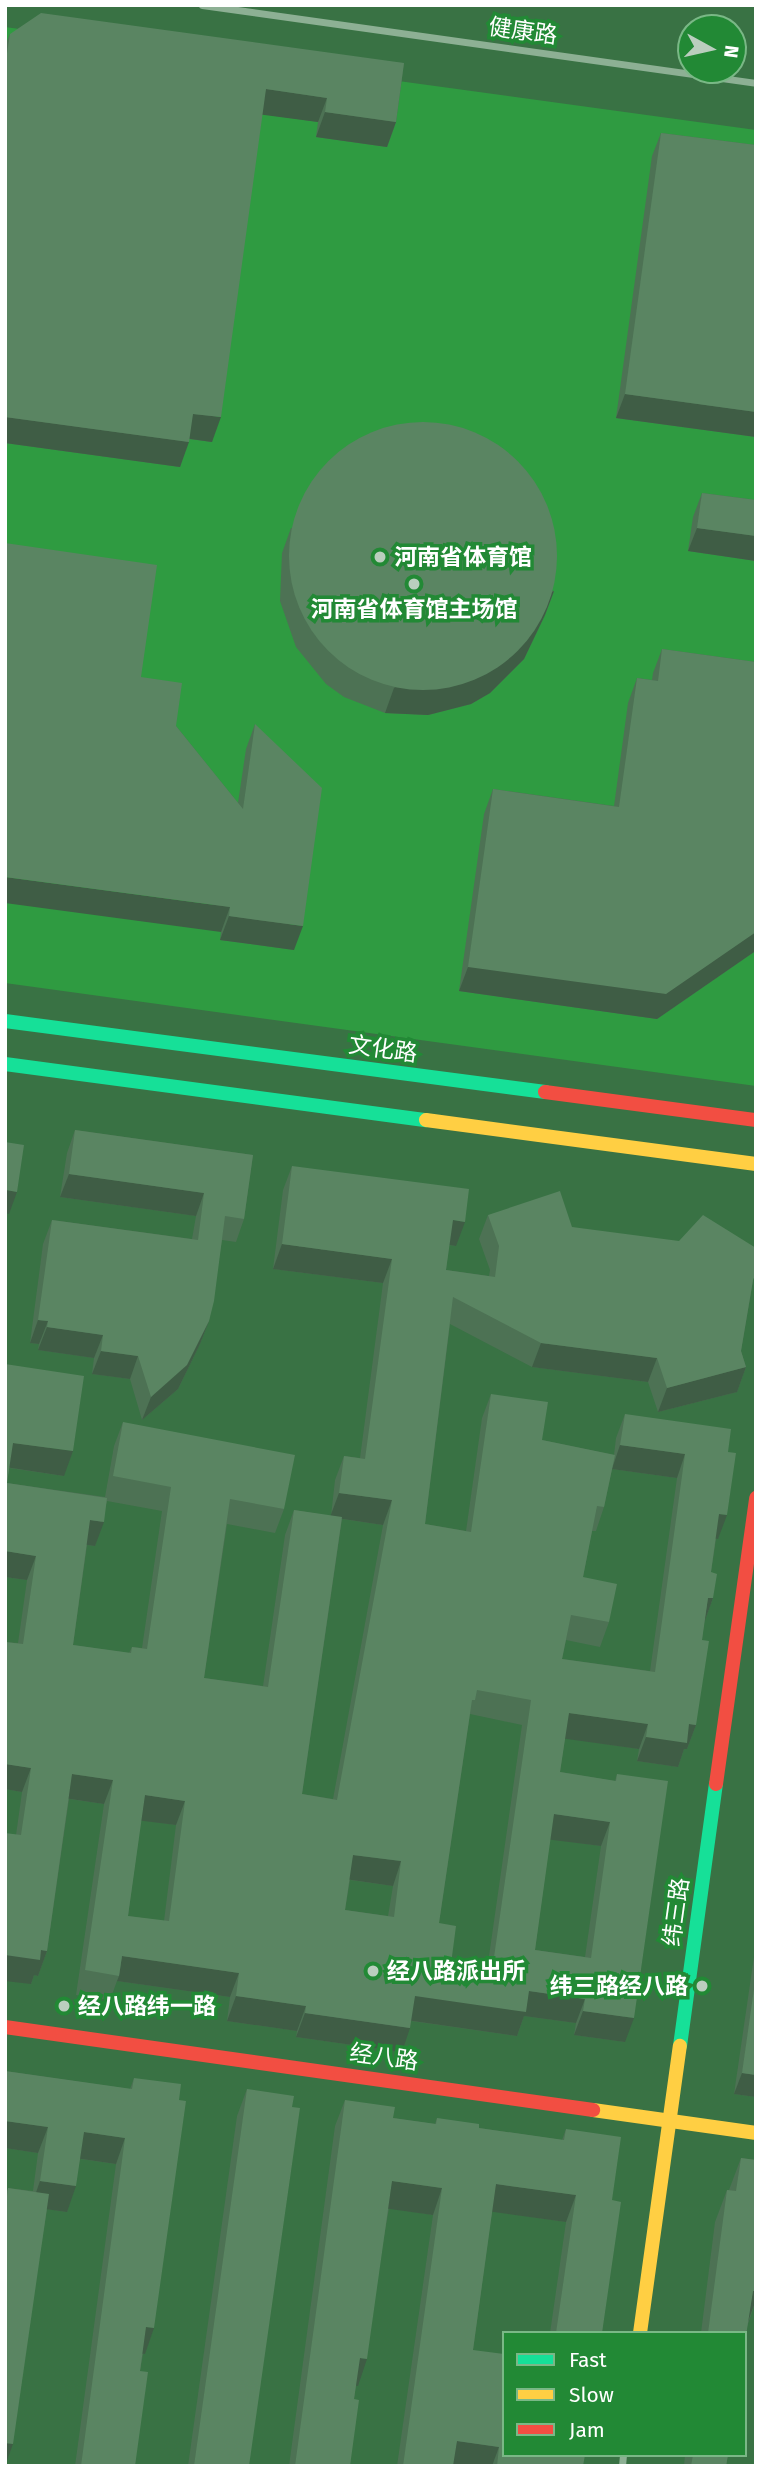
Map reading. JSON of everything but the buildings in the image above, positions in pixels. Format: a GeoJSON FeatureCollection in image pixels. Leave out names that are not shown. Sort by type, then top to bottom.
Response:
{"type":"FeatureCollection","features":[{"type":"Feature","properties":{"kind":"street","name":"健康路"},"geometry":{"type":"LineString","coordinates":[[202,5],[756,83]]}},
{"type":"Feature","properties":{"kind":"street","name":"文化路"},"geometry":{"type":"LineString","coordinates":[[5,1021],[756,1120]]}},
{"type":"Feature","properties":{"kind":"street"},"geometry":{"type":"LineString","coordinates":[[5,1064],[756,1164]]}},
{"type":"Feature","properties":{"kind":"street","name":"纬三路"},"geometry":{"type":"LineString","coordinates":[[640,2331],[756,1498]]}},
{"type":"Feature","properties":{"kind":"street","name":"经八路"},"geometry":{"type":"LineString","coordinates":[[5,2027],[756,2133]]}},
{"type":"Feature","properties":{"kind":"green space","name":"河南省体育馆"},"geometry":{"type":"Polygon","coordinates":[[[5,27],[756,130],[756,1086],[5,983],[5,27]]]}},
{"type":"Feature","properties":{"kind":"traffic: fast"},"geometry":{"type":"LineString","coordinates":[[5,1021],[545,1092]]}},
{"type":"Feature","properties":{"kind":"traffic: fast"},"geometry":{"type":"LineString","coordinates":[[5,1064],[426,1120]]}},
{"type":"Feature","properties":{"kind":"traffic: fast"},"geometry":{"type":"LineString","coordinates":[[680,2046],[716,1784]]}},
{"type":"Feature","properties":{"kind":"traffic: slow"},"geometry":{"type":"LineString","coordinates":[[426,1120],[756,1164]]}},
{"type":"Feature","properties":{"kind":"traffic: slow"},"geometry":{"type":"LineString","coordinates":[[640,2331],[680,2046]]}},
{"type":"Feature","properties":{"kind":"traffic: slow"},"geometry":{"type":"LineString","coordinates":[[593,2110],[756,2133]]}},
{"type":"Feature","properties":{"kind":"traffic: jam"},"geometry":{"type":"LineString","coordinates":[[545,1092],[756,1120]]}},
{"type":"Feature","properties":{"kind":"traffic: jam"},"geometry":{"type":"LineString","coordinates":[[716,1784],[756,1498]]}},
{"type":"Feature","properties":{"kind":"traffic: jam"},"geometry":{"type":"LineString","coordinates":[[5,2027],[593,2110]]}},
{"type":"Feature","properties":{"kind":"place","name":"河南省体育馆"},"geometry":{"type":"Point","coordinates":[380,557]}},
{"type":"Feature","properties":{"kind":"place","name":"河南省体育馆主场馆"},"geometry":{"type":"Point","coordinates":[414,584]}},
{"type":"Feature","properties":{"kind":"place","name":"经八路派出所"},"geometry":{"type":"Point","coordinates":[373,1971]}},
{"type":"Feature","properties":{"kind":"place","name":"纬三路经八路"},"geometry":{"type":"Point","coordinates":[702,1986]}},
{"type":"Feature","properties":{"kind":"place","name":"经八路纬一路"},"geometry":{"type":"Point","coordinates":[64,2006]}}]}
